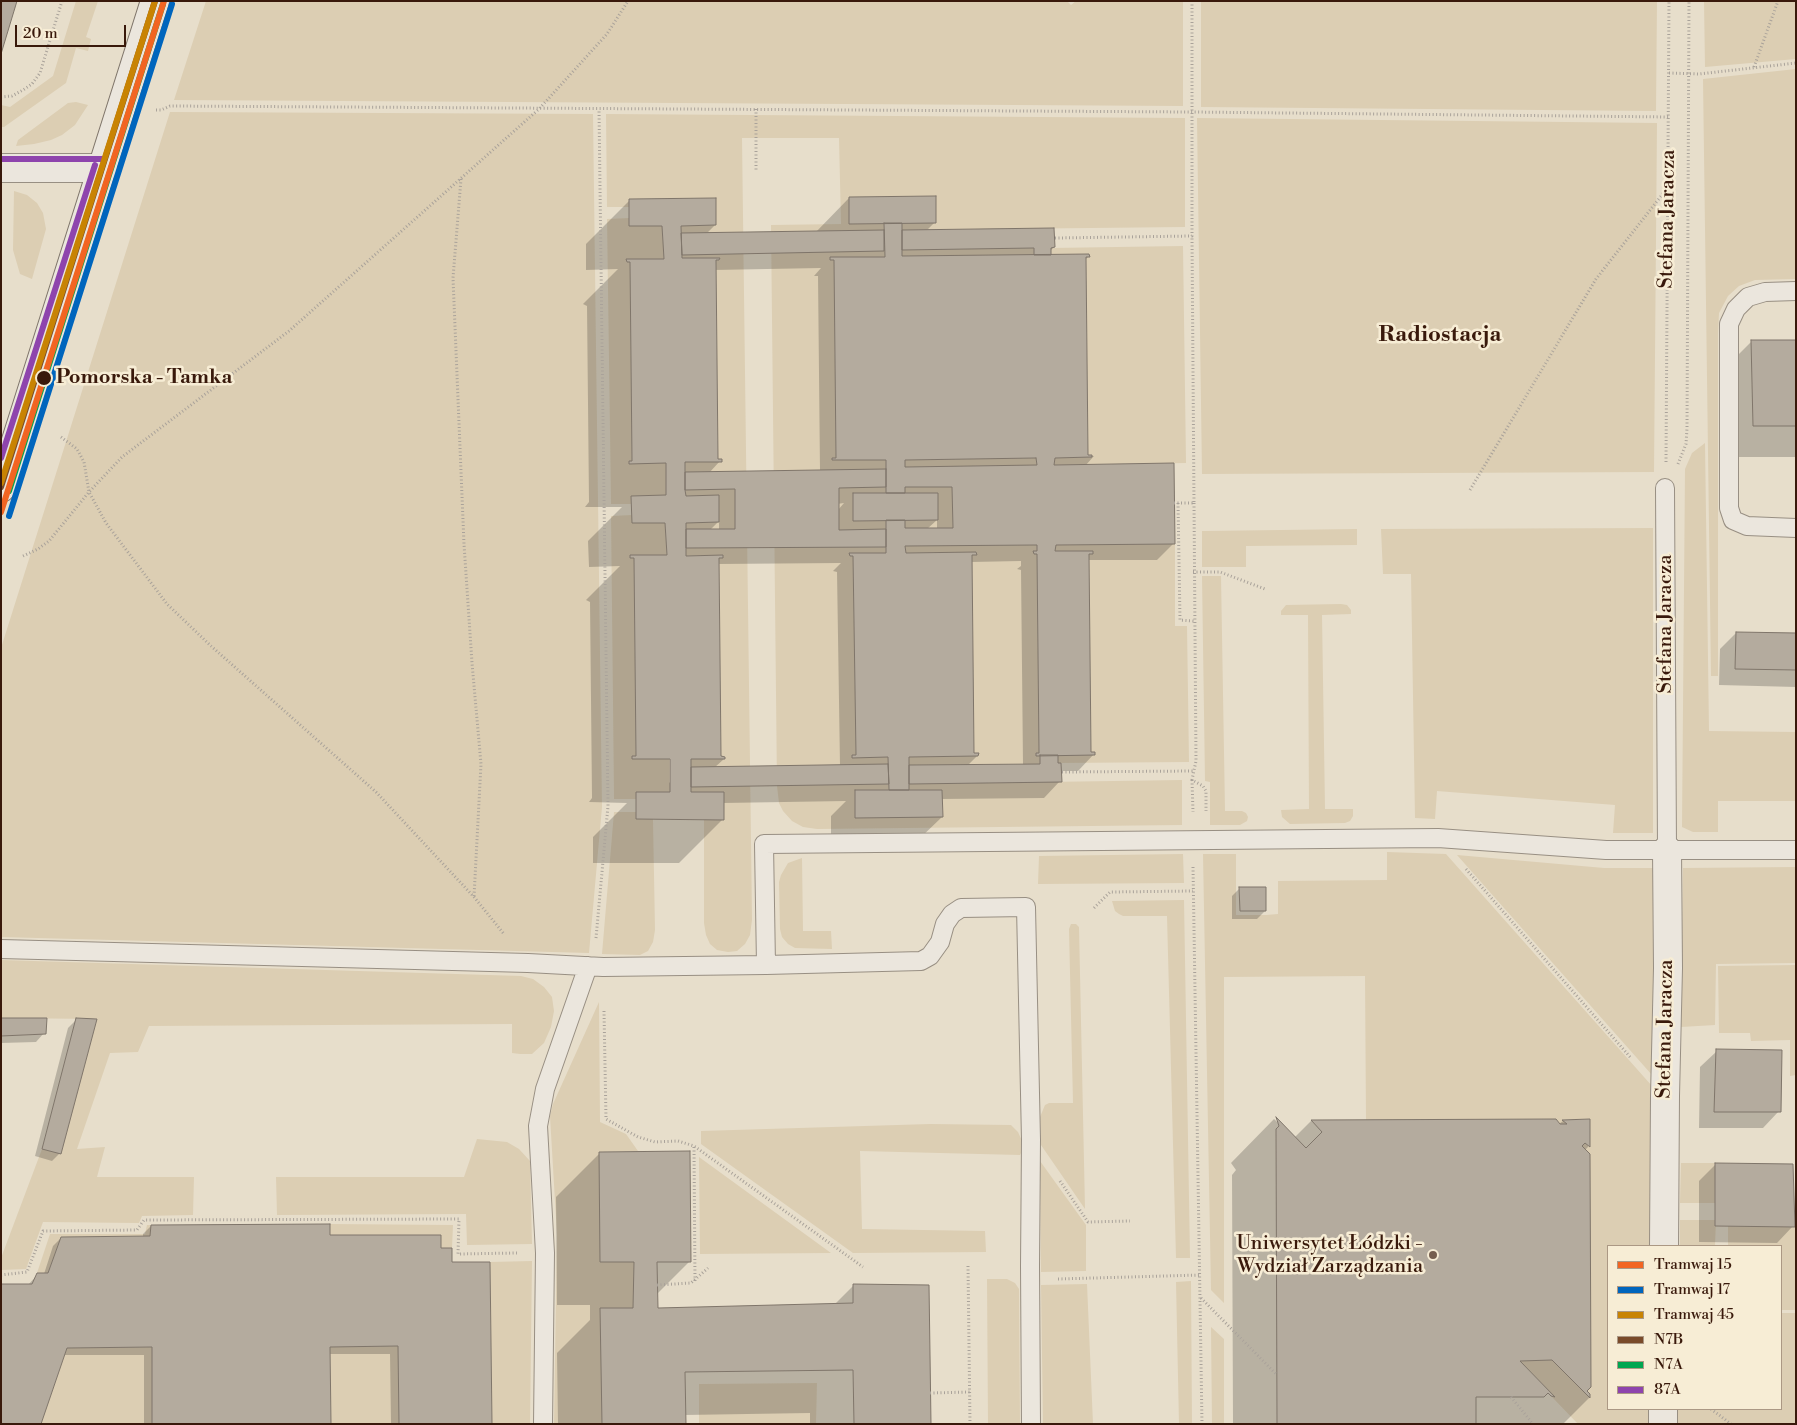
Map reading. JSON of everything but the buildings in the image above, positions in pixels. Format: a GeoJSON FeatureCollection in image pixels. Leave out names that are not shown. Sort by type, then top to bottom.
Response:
{"type":"FeatureCollection","features":[{"type":"Feature","properties":{"kind":"street"},"geometry":{"type":"LineString","coordinates":[[1,488],[155,1]]}},
{"type":"Feature","properties":{"kind":"street"},"geometry":{"type":"LineString","coordinates":[[1,168],[103,168]]}},
{"type":"Feature","properties":{"kind":"street","name":"Stefana Jaracza"},"geometry":{"type":"LineString","coordinates":[[1664,1245],[1668,850]]}},
{"type":"Feature","properties":{"kind":"street"},"geometry":{"type":"LineString","coordinates":[[1663,1410],[1663,1424]]}},
{"type":"Feature","properties":{"kind":"lane"},"geometry":{"type":"LineString","coordinates":[[1796,291],[1765,292],[1748,297],[1736,309],[1730,324],[1729,402],[1729,508],[1732,518],[1738,523],[1747,526],[1796,528]]}},
{"type":"Feature","properties":{"kind":"lane","name":"Stefana Jaracza"},"geometry":{"type":"LineString","coordinates":[[1665,488],[1668,850]]}},
{"type":"Feature","properties":{"kind":"lane"},"geometry":{"type":"LineString","coordinates":[[766,965],[764,844],[1438,838],[1606,850],[1796,850]]}},
{"type":"Feature","properties":{"kind":"lane"},"geometry":{"type":"LineString","coordinates":[[1,949],[528,963],[595,967],[921,961],[930,956],[940,942],[945,924],[952,914],[961,908],[1026,907],[1031,1140],[1031,1424]]}},
{"type":"Feature","properties":{"kind":"lane"},"geometry":{"type":"LineString","coordinates":[[543,1424],[545,1253],[538,1126],[540,1108],[545,1089],[595,967]]}},
{"type":"Feature","properties":{"kind":"path"},"geometry":{"type":"LineString","coordinates":[[1,97],[12,96],[23,90],[32,84],[40,74],[62,1]]}},
{"type":"Feature","properties":{"kind":"path"},"geometry":{"type":"LineString","coordinates":[[23,556],[38,550],[49,541],[89,492],[122,457],[289,331],[539,109],[607,34],[628,1]]}},
{"type":"Feature","properties":{"kind":"path"},"geometry":{"type":"LineString","coordinates":[[1192,1],[1191,112],[1196,761],[1192,780],[1203,786],[1206,791],[1206,825],[1203,832],[1193,840],[1202,1424]]}},
{"type":"Feature","properties":{"kind":"path","name":"Stefana Jaracza"},"geometry":{"type":"LineString","coordinates":[[1665,488],[1669,186],[1669,1]]}},
{"type":"Feature","properties":{"kind":"path"},"geometry":{"type":"LineString","coordinates":[[1665,488],[1681,458],[1686,444],[1687,428],[1689,1]]}},
{"type":"Feature","properties":{"kind":"path"},"geometry":{"type":"LineString","coordinates":[[1754,67],[1778,1]]}},
{"type":"Feature","properties":{"kind":"path"},"geometry":{"type":"LineString","coordinates":[[1669,72],[1688,73],[1796,63]]}},
{"type":"Feature","properties":{"kind":"path"},"geometry":{"type":"LineString","coordinates":[[152,109],[161,110],[170,106],[599,108],[1669,117]]}},
{"type":"Feature","properties":{"kind":"path"},"geometry":{"type":"LineString","coordinates":[[599,108],[608,806],[595,967],[606,1119],[638,1137],[655,1142],[678,1142],[694,1146],[863,1267]]}},
{"type":"Feature","properties":{"kind":"path"},"geometry":{"type":"LineString","coordinates":[[756,109],[756,171]]}},
{"type":"Feature","properties":{"kind":"path"},"geometry":{"type":"LineString","coordinates":[[461,179],[452,278],[464,544],[481,764],[474,897]]}},
{"type":"Feature","properties":{"kind":"path"},"geometry":{"type":"LineString","coordinates":[[1470,490],[1596,279],[1669,186]]}},
{"type":"Feature","properties":{"kind":"path"},"geometry":{"type":"LineString","coordinates":[[1055,238],[1192,236]]}},
{"type":"Feature","properties":{"kind":"path"},"geometry":{"type":"LineString","coordinates":[[61,437],[77,449],[84,462],[89,492],[106,523],[167,604],[211,646],[376,792],[474,897],[528,963]]}},
{"type":"Feature","properties":{"kind":"path"},"geometry":{"type":"LineString","coordinates":[[1194,503],[1176,503],[1180,620],[1194,621]]}},
{"type":"Feature","properties":{"kind":"path"},"geometry":{"type":"LineString","coordinates":[[1194,572],[1220,572],[1266,590]]}},
{"type":"Feature","properties":{"kind":"path"},"geometry":{"type":"LineString","coordinates":[[1062,772],[1194,771]]}},
{"type":"Feature","properties":{"kind":"path"},"geometry":{"type":"LineString","coordinates":[[1438,838],[1665,1096]]}},
{"type":"Feature","properties":{"kind":"path"},"geometry":{"type":"LineString","coordinates":[[1094,908],[1110,892],[1193,891]]}},
{"type":"Feature","properties":{"kind":"path"},"geometry":{"type":"LineString","coordinates":[[694,1146],[695,1281]]}},
{"type":"Feature","properties":{"kind":"path"},"geometry":{"type":"LineString","coordinates":[[1060,1181],[1088,1222],[1130,1221]]}},
{"type":"Feature","properties":{"kind":"path"},"geometry":{"type":"LineString","coordinates":[[1,1275],[27,1272],[43,1230],[138,1230],[144,1220],[459,1219],[458,1254],[545,1253]]}},
{"type":"Feature","properties":{"kind":"path"},"geometry":{"type":"LineString","coordinates":[[968,1266],[970,1424]]}},
{"type":"Feature","properties":{"kind":"path"},"geometry":{"type":"LineString","coordinates":[[657,1285],[691,1283],[708,1268]]}},
{"type":"Feature","properties":{"kind":"path"},"geometry":{"type":"LineString","coordinates":[[1087,1278],[1200,1275]]}},
{"type":"Feature","properties":{"kind":"path"},"geometry":{"type":"LineString","coordinates":[[1201,1298],[1276,1374]]}},
{"type":"Feature","properties":{"kind":"path"},"geometry":{"type":"LineString","coordinates":[[930,1393],[970,1392]]}},
{"type":"Feature","properties":{"kind":"path"},"geometry":{"type":"LineString","coordinates":[[1511,1396],[1533,1424]]}},
{"type":"Feature","properties":{"kind":"path"},"geometry":{"type":"LineString","coordinates":[[1712,1410],[1732,1424]]}},
{"type":"Feature","properties":{"kind":"shaded area"},"geometry":{"type":"Polygon","coordinates":[[[76,1],[98,1],[86,37],[91,39],[88,51],[76,48],[66,83],[4,127],[1,127],[1,105],[10,107],[53,76],[76,1]]]}},
{"type":"Feature","properties":{"kind":"shaded area"},"geometry":{"type":"Polygon","coordinates":[[[206,1],[1067,1],[1071,5],[1076,1],[1183,1],[1183,106],[174,100],[206,1]]]}},
{"type":"Feature","properties":{"kind":"shaded area"},"geometry":{"type":"Polygon","coordinates":[[[1201,1],[1657,1],[1656,111],[1201,107],[1201,1]]]}},
{"type":"Feature","properties":{"kind":"shaded area"},"geometry":{"type":"Polygon","coordinates":[[[1704,1],[1796,1],[1796,59],[1705,67],[1704,1]]]}},
{"type":"Feature","properties":{"kind":"shaded area"},"geometry":{"type":"Polygon","coordinates":[[[1796,69],[1796,279],[1755,280],[1739,286],[1728,296],[1719,313],[1718,676],[1711,676],[1703,79],[1796,69]]]}},
{"type":"Feature","properties":{"kind":"shaded area"},"geometry":{"type":"Polygon","coordinates":[[[76,102],[88,105],[75,125],[62,135],[51,140],[16,146],[18,140],[68,103],[76,102]]]}},
{"type":"Feature","properties":{"kind":"shaded area"},"geometry":{"type":"Polygon","coordinates":[[[170,112],[593,114],[602,807],[589,953],[1,937],[1,648],[170,112]]]}},
{"type":"Feature","properties":{"kind":"shaded area"},"geometry":{"type":"Polygon","coordinates":[[[606,114],[1185,118],[1185,227],[902,230],[902,223],[936,223],[936,196],[849,197],[850,224],[884,223],[885,257],[830,257],[834,260],[836,458],[832,458],[832,460],[886,460],[886,493],[853,493],[853,521],[886,520],[886,553],[849,554],[853,556],[856,755],[852,755],[852,757],[888,757],[889,790],[855,790],[855,817],[943,817],[942,790],[909,790],[909,784],[1182,780],[1182,825],[817,829],[803,827],[792,821],[783,811],[779,803],[777,786],[771,225],[841,224],[839,138],[742,138],[752,920],[750,935],[745,944],[737,951],[717,950],[710,944],[704,923],[704,820],[691,792],[691,759],[725,759],[725,757],[721,756],[719,558],[723,558],[723,555],[686,556],[686,523],[719,522],[719,495],[686,496],[685,462],[721,462],[718,459],[716,260],[720,258],[682,258],[681,226],[716,225],[716,198],[630,199],[629,207],[607,207],[606,114]]]}},
{"type":"Feature","properties":{"kind":"shaded area"},"geometry":{"type":"Polygon","coordinates":[[[1197,118],[1657,123],[1654,472],[1202,474],[1197,118]]]}},
{"type":"Feature","properties":{"kind":"shaded area"},"geometry":{"type":"Polygon","coordinates":[[[14,191],[27,195],[37,203],[43,213],[46,229],[32,279],[20,274],[13,250],[14,191]]]}},
{"type":"Feature","properties":{"kind":"shaded area"},"geometry":{"type":"Polygon","coordinates":[[[629,218],[629,226],[662,226],[664,259],[626,260],[630,262],[632,461],[629,461],[629,463],[666,463],[666,495],[631,496],[631,504],[611,504],[607,219],[629,218]]]}},
{"type":"Feature","properties":{"kind":"shaded area"},"geometry":{"type":"Polygon","coordinates":[[[1183,246],[1186,463],[1054,465],[1055,458],[1092,457],[1092,455],[1088,455],[1086,257],[1090,257],[1089,254],[1051,255],[1051,248],[1183,246]]]}},
{"type":"Feature","properties":{"kind":"shaded area"},"geometry":{"type":"Polygon","coordinates":[[[1034,248],[1034,255],[902,256],[902,250],[1034,248]]]}},
{"type":"Feature","properties":{"kind":"shaded area"},"geometry":{"type":"Polygon","coordinates":[[[1705,443],[1709,731],[1796,732],[1796,801],[1718,801],[1718,832],[1693,832],[1682,827],[1685,469],[1692,453],[1705,443]]]}},
{"type":"Feature","properties":{"kind":"shaded area"},"geometry":{"type":"Polygon","coordinates":[[[1036,458],[1037,465],[905,467],[905,460],[1036,458]]]}},
{"type":"Feature","properties":{"kind":"shaded area"},"geometry":{"type":"Polygon","coordinates":[[[905,487],[952,487],[953,528],[905,528],[905,520],[938,520],[938,493],[905,493],[905,487]]]}},
{"type":"Feature","properties":{"kind":"shaded area"},"geometry":{"type":"Polygon","coordinates":[[[632,515],[633,523],[665,523],[667,555],[630,556],[630,558],[634,558],[636,756],[632,756],[632,759],[670,759],[670,792],[637,792],[637,799],[614,799],[611,516],[632,515]]]}},
{"type":"Feature","properties":{"kind":"shaded area"},"geometry":{"type":"Polygon","coordinates":[[[1653,528],[1653,833],[1613,833],[1615,805],[1437,791],[1435,819],[1415,818],[1411,574],[1383,574],[1381,529],[1653,528]]]}},
{"type":"Feature","properties":{"kind":"shaded area"},"geometry":{"type":"Polygon","coordinates":[[[1357,529],[1357,545],[1246,546],[1246,567],[1202,567],[1202,531],[1357,529]]]}},
{"type":"Feature","properties":{"kind":"shaded area"},"geometry":{"type":"Polygon","coordinates":[[[1175,544],[1175,626],[1187,626],[1189,762],[1058,763],[1058,755],[1095,754],[1095,752],[1091,752],[1089,554],[1093,551],[1055,551],[1056,545],[1175,544]]]}},
{"type":"Feature","properties":{"kind":"shaded area"},"geometry":{"type":"Polygon","coordinates":[[[1037,545],[1037,551],[1033,552],[1037,554],[1039,753],[1036,753],[1036,756],[1040,755],[1040,764],[909,765],[909,757],[978,756],[978,754],[974,753],[972,555],[977,555],[976,552],[906,553],[905,546],[1037,545]]]}},
{"type":"Feature","properties":{"kind":"shaded area"},"geometry":{"type":"Polygon","coordinates":[[[1202,576],[1221,576],[1225,811],[1242,811],[1246,813],[1247,821],[1240,825],[1210,825],[1210,782],[1205,781],[1202,576]]]}},
{"type":"Feature","properties":{"kind":"shaded area"},"geometry":{"type":"Polygon","coordinates":[[[1286,605],[1347,605],[1351,610],[1351,614],[1322,615],[1325,809],[1353,809],[1353,816],[1350,821],[1345,823],[1290,824],[1282,817],[1281,810],[1309,809],[1308,615],[1281,615],[1281,611],[1286,605]]]}},
{"type":"Feature","properties":{"kind":"shaded area"},"geometry":{"type":"Polygon","coordinates":[[[614,812],[636,812],[637,819],[653,819],[655,930],[653,942],[648,951],[640,955],[602,954],[614,812]]]}},
{"type":"Feature","properties":{"kind":"shaded area"},"geometry":{"type":"Polygon","coordinates":[[[1387,852],[1446,854],[1652,1086],[1650,1245],[1607,1245],[1607,1410],[1649,1410],[1648,1424],[1578,1424],[1520,1361],[1552,1360],[1590,1397],[1587,1391],[1590,1154],[1582,1146],[1585,1143],[1589,1146],[1590,1119],[1563,1120],[1567,1124],[1560,1124],[1556,1119],[1366,1120],[1365,976],[1224,977],[1224,1303],[1211,1290],[1203,854],[1236,854],[1236,915],[1278,914],[1278,881],[1387,880],[1387,852]]]}},
{"type":"Feature","properties":{"kind":"shaded area"},"geometry":{"type":"Polygon","coordinates":[[[1183,854],[1184,883],[1038,884],[1039,856],[1183,854]]]}},
{"type":"Feature","properties":{"kind":"shaded area"},"geometry":{"type":"Polygon","coordinates":[[[1457,855],[1604,868],[1654,868],[1652,1075],[1457,855]]]}},
{"type":"Feature","properties":{"kind":"shaded area"},"geometry":{"type":"Polygon","coordinates":[[[802,858],[803,931],[831,931],[832,949],[795,948],[782,937],[780,929],[779,882],[788,863],[802,858]]]}},
{"type":"Feature","properties":{"kind":"shaded area"},"geometry":{"type":"Polygon","coordinates":[[[1796,867],[1796,963],[1716,964],[1715,1025],[1681,1027],[1683,868],[1796,867]]]}},
{"type":"Feature","properties":{"kind":"shaded area"},"geometry":{"type":"Polygon","coordinates":[[[1184,900],[1190,1258],[1176,1258],[1167,916],[1123,916],[1115,911],[1112,901],[1184,900]]]}},
{"type":"Feature","properties":{"kind":"shaded area"},"geometry":{"type":"Polygon","coordinates":[[[1071,924],[1076,924],[1079,927],[1085,1209],[1041,1145],[1040,1117],[1045,1105],[1049,1103],[1073,1103],[1069,929],[1071,924]]]}},
{"type":"Feature","properties":{"kind":"shaded area"},"geometry":{"type":"Polygon","coordinates":[[[1,960],[521,976],[533,979],[544,987],[552,997],[554,1011],[551,1027],[544,1043],[532,1054],[512,1053],[512,1024],[149,1026],[138,1052],[110,1053],[77,1149],[105,1147],[97,1177],[194,1177],[193,1215],[142,1216],[139,1223],[43,1222],[26,1269],[1,1270],[1,1258],[42,1149],[61,1153],[97,1019],[1,1018],[1,960]]]}},
{"type":"Feature","properties":{"kind":"shaded area"},"geometry":{"type":"Polygon","coordinates":[[[1796,965],[1796,1075],[1790,1076],[1790,1040],[1751,1041],[1750,1033],[1719,1033],[1718,966],[1796,965]]]}},
{"type":"Feature","properties":{"kind":"shaded area"},"geometry":{"type":"Polygon","coordinates":[[[599,1002],[600,1122],[626,1134],[638,1151],[599,1152],[634,1262],[633,1308],[602,1424],[554,1424],[557,1235],[550,1116],[553,1104],[599,1002]]]}},
{"type":"Feature","properties":{"kind":"shaded area"},"geometry":{"type":"Polygon","coordinates":[[[930,1124],[1011,1125],[1018,1132],[1022,1141],[1022,1151],[1020,1155],[860,1151],[862,1229],[985,1231],[986,1252],[853,1253],[701,1144],[701,1131],[930,1124]]]}},
{"type":"Feature","properties":{"kind":"shaded area"},"geometry":{"type":"Polygon","coordinates":[[[477,1139],[507,1142],[519,1149],[530,1161],[532,1244],[467,1245],[466,1214],[277,1215],[276,1177],[464,1177],[477,1139]]]}},
{"type":"Feature","properties":{"kind":"shaded area"},"geometry":{"type":"Polygon","coordinates":[[[699,1157],[831,1253],[700,1254],[699,1157]]]}},
{"type":"Feature","properties":{"kind":"shaded area"},"geometry":{"type":"Polygon","coordinates":[[[1040,1161],[1086,1225],[1086,1271],[1041,1272],[1040,1161]]]}},
{"type":"Feature","properties":{"kind":"shaded area"},"geometry":{"type":"Polygon","coordinates":[[[1681,1163],[1715,1163],[1716,1203],[1680,1203],[1681,1163]]]}},
{"type":"Feature","properties":{"kind":"shaded area"},"geometry":{"type":"Polygon","coordinates":[[[1680,1220],[1716,1220],[1715,1245],[1680,1245],[1680,1220]]]}},
{"type":"Feature","properties":{"kind":"shaded area"},"geometry":{"type":"Polygon","coordinates":[[[330,1224],[453,1225],[452,1248],[441,1248],[440,1235],[330,1235],[330,1224]]]}},
{"type":"Feature","properties":{"kind":"shaded area"},"geometry":{"type":"Polygon","coordinates":[[[147,1225],[151,1225],[150,1236],[61,1237],[48,1273],[37,1273],[50,1234],[145,1234],[147,1225]]]}},
{"type":"Feature","properties":{"kind":"shaded area"},"geometry":{"type":"Polygon","coordinates":[[[1728,1226],[1796,1227],[1796,1310],[1782,1310],[1782,1245],[1728,1245],[1728,1226]]]}},
{"type":"Feature","properties":{"kind":"shaded area"},"geometry":{"type":"Polygon","coordinates":[[[532,1261],[530,1424],[492,1424],[490,1262],[532,1261]]]}},
{"type":"Feature","properties":{"kind":"shaded area"},"geometry":{"type":"Polygon","coordinates":[[[987,1279],[1007,1279],[1015,1283],[1019,1289],[1020,1424],[988,1424],[987,1279]]]}},
{"type":"Feature","properties":{"kind":"shaded area"},"geometry":{"type":"Polygon","coordinates":[[[1191,1281],[1192,1424],[1179,1424],[1176,1282],[1191,1281]]]}},
{"type":"Feature","properties":{"kind":"shaded area"},"geometry":{"type":"Polygon","coordinates":[[[1087,1284],[1093,1424],[1043,1424],[1041,1285],[1087,1284]]]}},
{"type":"Feature","properties":{"kind":"shaded area"},"geometry":{"type":"Polygon","coordinates":[[[1782,1313],[1796,1313],[1796,1424],[1677,1424],[1678,1410],[1782,1410],[1782,1313]]]}},
{"type":"Feature","properties":{"kind":"shaded area"},"geometry":{"type":"Polygon","coordinates":[[[1211,1327],[1224,1339],[1224,1424],[1212,1424],[1211,1327]]]}},
{"type":"Feature","properties":{"kind":"shaded area"},"geometry":{"type":"Polygon","coordinates":[[[398,1346],[399,1424],[331,1424],[330,1347],[398,1346]]]}},
{"type":"Feature","properties":{"kind":"shaded area"},"geometry":{"type":"Polygon","coordinates":[[[152,1347],[152,1424],[41,1424],[67,1348],[152,1347]]]}},
{"type":"Feature","properties":{"kind":"shaded area"},"geometry":{"type":"Polygon","coordinates":[[[817,1383],[816,1424],[699,1424],[699,1384],[817,1383]]]}},
{"type":"Feature","properties":{"kind":"tram line","name":"45"},"geometry":{"type":"LineString","coordinates":[[1,483],[155,1]]}},
{"type":"Feature","properties":{"kind":"tram line","name":"15"},"geometry":{"type":"LineString","coordinates":[[1,512],[164,1]]}},
{"type":"Feature","properties":{"kind":"tram line","name":"17"},"geometry":{"type":"LineString","coordinates":[[9,516],[172,4]]}},
{"type":"Feature","properties":{"kind":"transit line","name":"N7B"},"geometry":{"type":"LineString","coordinates":[[1,487],[155,1]]}},
{"type":"Feature","properties":{"kind":"transit line","name":"N7A"},"geometry":{"type":"LineString","coordinates":[[9,491],[163,4]]}},
{"type":"Feature","properties":{"kind":"transit line","name":"87A"},"geometry":{"type":"LineString","coordinates":[[1,159],[103,159]]}},
{"type":"Feature","properties":{"kind":"transit line","name":"87A"},"geometry":{"type":"LineString","coordinates":[[1,458],[95,165]]}},
{"type":"Feature","properties":{"kind":"place","name":"Pomorska - Tamka"},"geometry":{"type":"Point","coordinates":[44,378]}},
{"type":"Feature","properties":{"kind":"place","name":"Uniwersytet Łódzki - Wydział Zarządzania"},"geometry":{"type":"Point","coordinates":[1433,1255]}},
{"type":"Feature","properties":{"kind":"district","name":"Radiostacja"},"geometry":{"type":"Point","coordinates":[1440,336]}}]}
